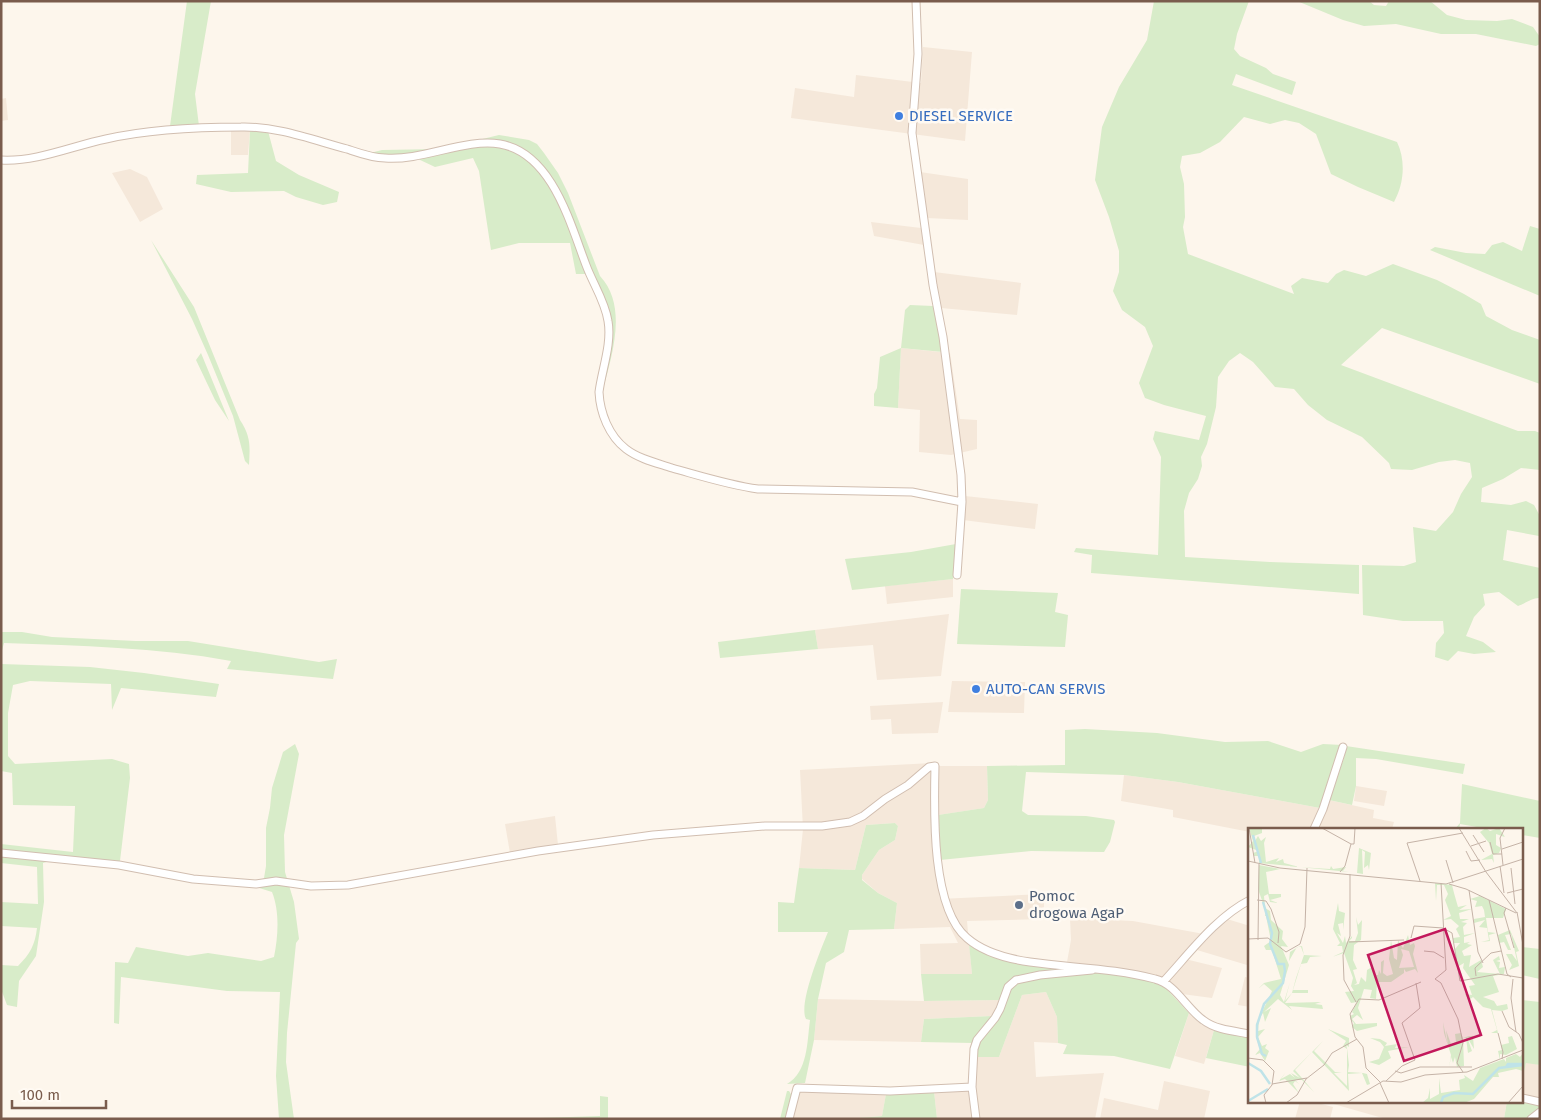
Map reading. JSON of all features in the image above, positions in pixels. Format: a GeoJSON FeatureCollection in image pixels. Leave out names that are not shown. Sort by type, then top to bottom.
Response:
{"type":"FeatureCollection","features":[{"type":"Feature","properties":{"kind":"street"},"geometry":{"type":"LineString","coordinates":[[916,1],[918,54],[912,133],[933,285],[952,397],[961,475],[962,502],[957,575]]}},
{"type":"Feature","properties":{"kind":"street"},"geometry":{"type":"LineString","coordinates":[[1,160],[25,159],[125,135],[186,129],[244,127],[282,132],[382,158],[413,157],[476,144],[500,144],[512,148],[524,154],[536,164],[548,178],[576,235],[588,271],[605,309],[609,331],[599,401],[610,429],[621,445],[628,451],[652,461],[715,480],[758,489],[912,492],[962,502]]}},
{"type":"Feature","properties":{"kind":"street"},"geometry":{"type":"LineString","coordinates":[[1314,828],[1323,809],[1343,747]]}},
{"type":"Feature","properties":{"kind":"street"},"geometry":{"type":"LineString","coordinates":[[1,853],[119,865],[193,879],[256,884],[276,881],[311,886],[348,885],[538,850],[653,835],[765,826],[822,826],[850,822],[864,816],[929,768],[935,766],[935,818],[938,869],[943,895],[959,930],[972,942],[1007,957],[1030,962],[1149,977],[1164,982],[1194,1013],[1207,1023],[1224,1029],[1248,1034]]}},
{"type":"Feature","properties":{"kind":"street"},"geometry":{"type":"LineString","coordinates":[[1164,982],[1218,924],[1238,906],[1248,901]]}},
{"type":"Feature","properties":{"kind":"street"},"geometry":{"type":"LineString","coordinates":[[976,1119],[972,1087],[974,1049],[977,1040],[1000,1009],[1008,987],[1016,980],[1040,975],[1084,972],[1097,969]]}},
{"type":"Feature","properties":{"kind":"street"},"geometry":{"type":"LineString","coordinates":[[788,1119],[797,1088],[890,1092],[972,1087]]}},
{"type":"Feature","properties":{"kind":"street"},"geometry":{"type":"LineString","coordinates":[[1524,1098],[1540,1102]]}},
{"type":"Feature","properties":{"kind":"street"},"geometry":{"type":"LineString","coordinates":[[1531,1119],[1540,1112]]}},
{"type":"Feature","properties":{"kind":"shaded area"},"geometry":{"type":"Polygon","coordinates":[[[923,47],[972,52],[965,141],[791,118],[795,88],[854,97],[856,75],[921,83],[923,47]]]}},
{"type":"Feature","properties":{"kind":"shaded area"},"geometry":{"type":"Polygon","coordinates":[[[6,98],[8,120],[1,121],[1,99],[6,98]]]}},
{"type":"Feature","properties":{"kind":"shaded area"},"geometry":{"type":"Polygon","coordinates":[[[231,129],[250,130],[248,155],[231,155],[231,129]]]}},
{"type":"Feature","properties":{"kind":"shaded area"},"geometry":{"type":"Polygon","coordinates":[[[130,169],[147,177],[163,209],[140,222],[112,173],[130,169]]]}},
{"type":"Feature","properties":{"kind":"shaded area"},"geometry":{"type":"Polygon","coordinates":[[[920,172],[968,179],[968,220],[927,218],[920,172]]]}},
{"type":"Feature","properties":{"kind":"shaded area"},"geometry":{"type":"Polygon","coordinates":[[[871,222],[921,228],[924,245],[874,236],[871,222]]]}},
{"type":"Feature","properties":{"kind":"shaded area"},"geometry":{"type":"Polygon","coordinates":[[[934,272],[1021,283],[1017,315],[941,308],[934,272]]]}},
{"type":"Feature","properties":{"kind":"shaded area"},"geometry":{"type":"Polygon","coordinates":[[[901,348],[950,353],[960,419],[977,420],[977,449],[951,455],[919,452],[920,410],[898,408],[901,348]]]}},
{"type":"Feature","properties":{"kind":"shaded area"},"geometry":{"type":"Polygon","coordinates":[[[965,496],[1038,504],[1035,529],[963,520],[965,496]]]}},
{"type":"Feature","properties":{"kind":"shaded area"},"geometry":{"type":"Polygon","coordinates":[[[953,579],[953,597],[887,604],[885,586],[953,579]]]}},
{"type":"Feature","properties":{"kind":"shaded area"},"geometry":{"type":"Polygon","coordinates":[[[949,614],[941,676],[877,680],[873,645],[818,649],[815,630],[949,614]]]}},
{"type":"Feature","properties":{"kind":"shaded area"},"geometry":{"type":"Polygon","coordinates":[[[952,681],[1025,682],[1024,713],[948,712],[952,681]]]}},
{"type":"Feature","properties":{"kind":"shaded area"},"geometry":{"type":"Polygon","coordinates":[[[943,702],[938,733],[892,734],[891,719],[871,720],[870,706],[943,702]]]}},
{"type":"Feature","properties":{"kind":"shaded area"},"geometry":{"type":"Polygon","coordinates":[[[932,763],[938,766],[987,766],[988,800],[984,808],[932,816],[934,861],[940,899],[1044,894],[1044,919],[967,921],[972,974],[921,974],[920,944],[958,943],[950,927],[894,929],[897,903],[878,893],[862,879],[862,875],[879,850],[895,840],[898,826],[895,823],[866,825],[855,870],[799,868],[803,829],[800,770],[932,763]]]}},
{"type":"Feature","properties":{"kind":"shaded area"},"geometry":{"type":"Polygon","coordinates":[[[1124,775],[1178,782],[1320,808],[1312,828],[1248,828],[1248,832],[1173,817],[1173,810],[1121,801],[1124,775]]]}},
{"type":"Feature","properties":{"kind":"shaded area"},"geometry":{"type":"Polygon","coordinates":[[[1356,786],[1387,791],[1384,806],[1354,801],[1356,786]]]}},
{"type":"Feature","properties":{"kind":"shaded area"},"geometry":{"type":"Polygon","coordinates":[[[1329,800],[1374,810],[1373,818],[1394,822],[1392,828],[1317,828],[1329,800]]]}},
{"type":"Feature","properties":{"kind":"shaded area"},"geometry":{"type":"Polygon","coordinates":[[[555,816],[558,845],[510,853],[505,824],[555,816]]]}},
{"type":"Feature","properties":{"kind":"shaded area"},"geometry":{"type":"Polygon","coordinates":[[[1070,918],[1133,921],[1204,934],[1181,958],[1222,968],[1212,998],[1182,994],[1161,977],[1067,962],[1071,940],[1070,918]]]}},
{"type":"Feature","properties":{"kind":"shaded area"},"geometry":{"type":"Polygon","coordinates":[[[1227,919],[1248,925],[1248,965],[1197,950],[1227,919]]]}},
{"type":"Feature","properties":{"kind":"shaded area"},"geometry":{"type":"Polygon","coordinates":[[[1245,977],[1248,978],[1248,1007],[1238,1005],[1245,977]]]}},
{"type":"Feature","properties":{"kind":"shaded area"},"geometry":{"type":"Polygon","coordinates":[[[1046,992],[1057,1017],[1058,1043],[1034,1042],[1036,1077],[1104,1073],[1095,1119],[937,1119],[934,1091],[975,1089],[976,1057],[999,1057],[1022,995],[1046,992]]]}},
{"type":"Feature","properties":{"kind":"shaded area"},"geometry":{"type":"Polygon","coordinates":[[[818,999],[1001,1000],[992,1016],[924,1019],[921,1042],[814,1040],[818,999]]]}},
{"type":"Feature","properties":{"kind":"shaded area"},"geometry":{"type":"Polygon","coordinates":[[[1189,1013],[1202,1025],[1214,1030],[1204,1064],[1175,1056],[1189,1013]]]}},
{"type":"Feature","properties":{"kind":"shaded area"},"geometry":{"type":"Polygon","coordinates":[[[1526,1062],[1540,1065],[1540,1100],[1524,1096],[1526,1062]]]}},
{"type":"Feature","properties":{"kind":"shaded area"},"geometry":{"type":"Polygon","coordinates":[[[1164,1081],[1210,1091],[1204,1119],[1100,1119],[1104,1098],[1158,1110],[1164,1081]]]}},
{"type":"Feature","properties":{"kind":"shaded area"},"geometry":{"type":"Polygon","coordinates":[[[799,1091],[886,1094],[882,1116],[849,1119],[791,1119],[799,1091]]]}},
{"type":"Feature","properties":{"kind":"shaded area"},"geometry":{"type":"Polygon","coordinates":[[[1300,1102],[1314,1102],[1333,1107],[1330,1119],[1295,1119],[1300,1102]]]}},
{"type":"Feature","properties":{"kind":"shaded area"},"geometry":{"type":"Polygon","coordinates":[[[1326,1102],[1507,1102],[1504,1119],[1386,1119],[1326,1102]]]}},
{"type":"Feature","properties":{"kind":"green space"},"geometry":{"type":"Polygon","coordinates":[[[187,1],[211,1],[195,94],[199,126],[170,126],[187,1]]]}},
{"type":"Feature","properties":{"kind":"green space"},"geometry":{"type":"Polygon","coordinates":[[[1154,1],[1249,1],[1237,34],[1234,49],[1240,56],[1266,68],[1273,74],[1296,82],[1292,95],[1236,74],[1232,85],[1397,142],[1402,157],[1402,180],[1394,202],[1331,174],[1316,134],[1299,123],[1285,120],[1270,124],[1244,117],[1220,142],[1200,153],[1182,156],[1180,167],[1184,184],[1185,217],[1183,227],[1188,254],[1294,294],[1291,286],[1302,278],[1328,283],[1336,274],[1344,270],[1366,276],[1393,264],[1437,280],[1481,304],[1486,316],[1512,330],[1540,340],[1540,384],[1382,328],[1341,365],[1518,431],[1535,431],[1540,433],[1540,470],[1521,468],[1503,479],[1482,488],[1481,502],[1511,505],[1526,501],[1534,505],[1540,516],[1539,536],[1507,530],[1503,560],[1540,568],[1540,598],[1518,606],[1499,592],[1483,594],[1485,605],[1474,617],[1466,636],[1483,642],[1496,652],[1474,654],[1458,651],[1448,661],[1435,657],[1436,643],[1444,633],[1443,621],[1403,621],[1363,615],[1362,565],[1404,566],[1416,562],[1413,527],[1436,531],[1453,512],[1461,494],[1472,477],[1470,463],[1455,460],[1439,462],[1412,470],[1391,469],[1389,463],[1362,437],[1327,420],[1308,405],[1294,389],[1275,387],[1253,362],[1240,353],[1229,361],[1218,377],[1216,407],[1207,444],[1201,457],[1202,466],[1198,479],[1189,493],[1184,511],[1185,557],[1359,565],[1359,594],[1091,573],[1092,555],[1074,552],[1076,548],[1158,555],[1161,457],[1153,439],[1155,431],[1199,440],[1206,416],[1145,398],[1139,383],[1153,346],[1145,327],[1122,310],[1113,291],[1119,272],[1119,251],[1095,180],[1102,127],[1119,87],[1147,40],[1154,1]]]}},
{"type":"Feature","properties":{"kind":"green space"},"geometry":{"type":"Polygon","coordinates":[[[1297,1],[1369,1],[1374,5],[1386,6],[1389,1],[1430,1],[1447,15],[1466,20],[1497,21],[1512,19],[1533,27],[1540,37],[1540,44],[1536,46],[1476,34],[1441,34],[1396,24],[1364,26],[1343,20],[1297,1]]]}},
{"type":"Feature","properties":{"kind":"green space"},"geometry":{"type":"Polygon","coordinates":[[[250,130],[268,131],[276,161],[299,175],[339,192],[337,202],[323,205],[296,197],[284,191],[231,192],[196,184],[197,175],[248,173],[250,130]]]}},
{"type":"Feature","properties":{"kind":"green space"},"geometry":{"type":"Polygon","coordinates":[[[499,135],[529,140],[537,144],[544,153],[558,173],[568,193],[600,276],[609,288],[614,302],[616,317],[615,333],[610,364],[602,393],[613,327],[578,234],[560,194],[521,150],[470,142],[499,135]]]}},
{"type":"Feature","properties":{"kind":"green space"},"geometry":{"type":"Polygon","coordinates":[[[480,146],[497,147],[514,152],[528,161],[541,174],[560,205],[575,240],[586,274],[576,274],[570,243],[519,243],[491,250],[479,171],[473,158],[435,167],[418,159],[480,146]]]}},
{"type":"Feature","properties":{"kind":"green space"},"geometry":{"type":"Polygon","coordinates":[[[441,149],[405,156],[370,153],[382,150],[441,149]]]}},
{"type":"Feature","properties":{"kind":"green space"},"geometry":{"type":"Polygon","coordinates":[[[1530,226],[1540,229],[1540,296],[1430,250],[1435,247],[1466,253],[1485,254],[1492,245],[1503,242],[1522,251],[1530,226]]]}},
{"type":"Feature","properties":{"kind":"green space"},"geometry":{"type":"Polygon","coordinates":[[[151,240],[194,307],[248,436],[249,465],[245,461],[233,416],[208,355],[192,319],[151,240]]]}},
{"type":"Feature","properties":{"kind":"green space"},"geometry":{"type":"Polygon","coordinates":[[[910,305],[933,306],[943,352],[901,348],[905,310],[910,305]]]}},
{"type":"Feature","properties":{"kind":"green space"},"geometry":{"type":"Polygon","coordinates":[[[901,348],[898,408],[874,406],[880,357],[901,348]]]}},
{"type":"Feature","properties":{"kind":"green space"},"geometry":{"type":"Polygon","coordinates":[[[201,353],[229,421],[215,400],[196,360],[201,353]]]}},
{"type":"Feature","properties":{"kind":"green space"},"geometry":{"type":"Polygon","coordinates":[[[956,544],[953,579],[852,590],[845,559],[911,552],[956,544]]]}},
{"type":"Feature","properties":{"kind":"green space"},"geometry":{"type":"Polygon","coordinates":[[[961,589],[1058,593],[1055,612],[1068,615],[1065,647],[957,644],[961,589]]]}},
{"type":"Feature","properties":{"kind":"green space"},"geometry":{"type":"Polygon","coordinates":[[[815,630],[818,649],[720,658],[718,642],[815,630]]]}},
{"type":"Feature","properties":{"kind":"green space"},"geometry":{"type":"Polygon","coordinates":[[[1,632],[22,632],[52,637],[136,641],[188,641],[319,662],[337,659],[333,679],[227,669],[231,661],[146,650],[4,643],[1,654],[1,632]]]}},
{"type":"Feature","properties":{"kind":"green space"},"geometry":{"type":"Polygon","coordinates":[[[1,664],[90,667],[219,684],[216,697],[121,688],[112,710],[111,684],[30,681],[13,685],[8,713],[8,756],[15,764],[112,759],[129,764],[130,778],[119,869],[50,861],[43,863],[44,902],[36,956],[19,981],[17,1007],[7,1005],[1,989],[1,965],[18,966],[31,949],[37,928],[1,926],[1,902],[38,904],[37,867],[1,863],[1,844],[73,852],[75,806],[13,805],[12,773],[1,771],[1,664]]]}},
{"type":"Feature","properties":{"kind":"green space"},"geometry":{"type":"Polygon","coordinates":[[[1085,729],[1157,733],[1225,742],[1268,741],[1301,752],[1323,744],[1342,745],[1320,808],[1178,782],[1124,775],[1026,772],[1022,811],[1028,815],[1086,816],[1114,820],[1110,842],[1104,852],[1031,851],[940,860],[938,815],[984,808],[988,800],[987,766],[1065,765],[1065,730],[1085,729]]]}},
{"type":"Feature","properties":{"kind":"green space"},"geometry":{"type":"Polygon","coordinates":[[[295,744],[299,754],[284,835],[285,872],[294,902],[299,939],[296,943],[286,1062],[294,1119],[279,1119],[276,1076],[280,992],[227,991],[121,977],[119,1024],[114,1023],[115,962],[128,963],[136,947],[188,956],[208,953],[261,961],[274,957],[278,925],[275,900],[272,892],[256,887],[264,878],[266,866],[266,828],[272,788],[283,752],[295,744]]]}},
{"type":"Feature","properties":{"kind":"green space"},"geometry":{"type":"Polygon","coordinates":[[[1346,746],[1465,764],[1463,774],[1376,759],[1356,758],[1356,786],[1352,805],[1329,800],[1344,758],[1346,746]]]}},
{"type":"Feature","properties":{"kind":"green space"},"geometry":{"type":"Polygon","coordinates":[[[1462,784],[1540,801],[1540,838],[1524,835],[1524,828],[1482,828],[1460,824],[1459,828],[1456,828],[1460,823],[1462,784]]]}},
{"type":"Feature","properties":{"kind":"green space"},"geometry":{"type":"Polygon","coordinates":[[[895,823],[898,826],[895,840],[879,850],[862,875],[862,880],[878,893],[897,903],[894,929],[849,930],[844,952],[826,963],[818,999],[814,1040],[805,1083],[787,1084],[794,1079],[803,1064],[810,1020],[806,1019],[804,1012],[805,1001],[811,976],[828,932],[778,932],[778,902],[794,903],[799,868],[855,870],[866,825],[895,823]]]}},
{"type":"Feature","properties":{"kind":"green space"},"geometry":{"type":"Polygon","coordinates":[[[969,944],[991,955],[1161,983],[1189,1013],[1170,1069],[1114,1056],[1063,1054],[1067,1045],[1058,1043],[1057,1017],[1046,992],[1022,995],[999,1057],[976,1057],[979,1042],[1001,1000],[924,1001],[921,974],[972,974],[969,944]]]}},
{"type":"Feature","properties":{"kind":"green space"},"geometry":{"type":"Polygon","coordinates":[[[1524,947],[1540,949],[1540,979],[1524,975],[1524,947]]]}},
{"type":"Feature","properties":{"kind":"green space"},"geometry":{"type":"Polygon","coordinates":[[[1524,1000],[1540,1002],[1540,1065],[1526,1063],[1524,1072],[1524,1000]]]}},
{"type":"Feature","properties":{"kind":"green space"},"geometry":{"type":"Polygon","coordinates":[[[992,1016],[976,1035],[973,1043],[921,1042],[924,1019],[992,1016]]]}},
{"type":"Feature","properties":{"kind":"green space"},"geometry":{"type":"Polygon","coordinates":[[[1214,1030],[1248,1038],[1248,1067],[1206,1058],[1214,1030]]]}},
{"type":"Feature","properties":{"kind":"green space"},"geometry":{"type":"Polygon","coordinates":[[[787,1091],[792,1096],[786,1119],[780,1119],[787,1091]]]}},
{"type":"Feature","properties":{"kind":"green space"},"geometry":{"type":"Polygon","coordinates":[[[934,1091],[937,1119],[849,1119],[882,1116],[886,1094],[934,1091]]]}},
{"type":"Feature","properties":{"kind":"green space"},"geometry":{"type":"Polygon","coordinates":[[[600,1096],[608,1097],[608,1119],[510,1119],[600,1116],[600,1096]]]}},
{"type":"Feature","properties":{"kind":"green space"},"geometry":{"type":"Polygon","coordinates":[[[1524,1101],[1540,1105],[1540,1110],[1527,1119],[1504,1119],[1507,1102],[1524,1101]]]}},
{"type":"Feature","properties":{"kind":"place","name":"DIESEL SERVICE"},"geometry":{"type":"Point","coordinates":[899,116]}},
{"type":"Feature","properties":{"kind":"place","name":"AUTO-CAN SERVIS"},"geometry":{"type":"Point","coordinates":[976,689]}},
{"type":"Feature","properties":{"kind":"place","name":"Pomoc drogowa AgaP"},"geometry":{"type":"Point","coordinates":[1019,905]}}]}
